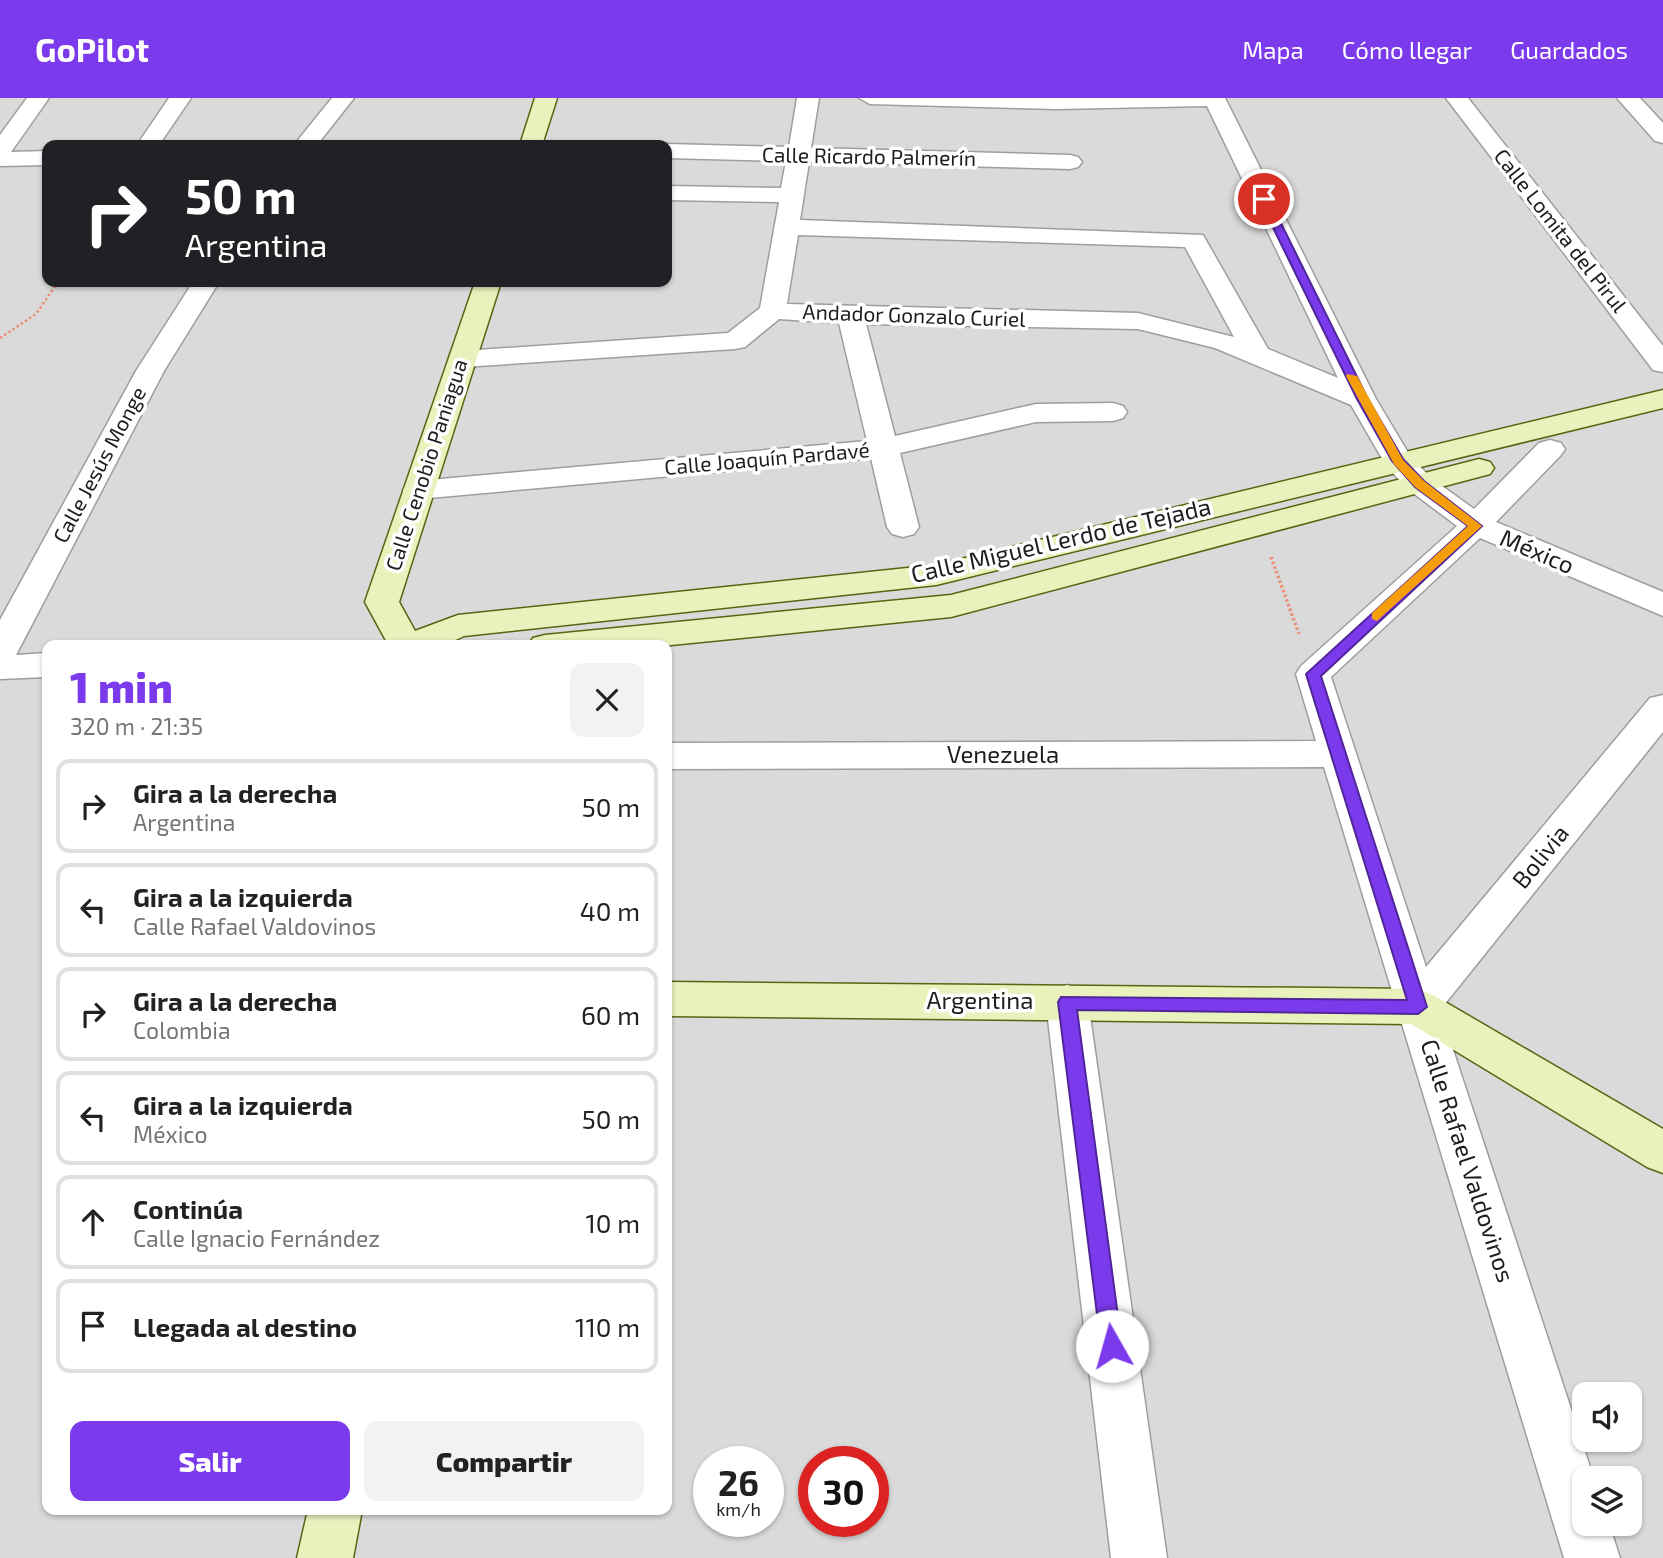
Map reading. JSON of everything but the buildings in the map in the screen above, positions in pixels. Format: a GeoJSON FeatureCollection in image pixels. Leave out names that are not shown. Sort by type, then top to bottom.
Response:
{"type":"FeatureCollection","features":[{"type":"Feature","properties":{"kind":"street"},"geometry":{"type":"LineString","coordinates":[[151,140],[180,98]]}},
{"type":"Feature","properties":{"kind":"street"},"geometry":{"type":"LineString","coordinates":[[309,140],[343,98]]}},
{"type":"Feature","properties":{"kind":"street"},"geometry":{"type":"LineString","coordinates":[[533,140],[546,98]]}},
{"type":"Feature","properties":{"kind":"street"},"geometry":{"type":"LineString","coordinates":[[772,310],[808,98]]}},
{"type":"Feature","properties":{"kind":"street"},"geometry":{"type":"LineString","coordinates":[[870,98],[1056,103],[1215,98]]}},
{"type":"Feature","properties":{"kind":"street","name":"México"},"geometry":{"type":"LineString","coordinates":[[1215,98],[1363,399],[1398,461],[1420,484],[1476,526],[1663,605]]}},
{"type":"Feature","properties":{"kind":"street","name":"Calle Lomita del Pirul"},"geometry":{"type":"LineString","coordinates":[[1457,98],[1663,364]]}},
{"type":"Feature","properties":{"kind":"street"},"geometry":{"type":"LineString","coordinates":[[1628,98],[1663,136]]}},
{"type":"Feature","properties":{"kind":"street"},"geometry":{"type":"LineString","coordinates":[[0,115],[32,107]]}},
{"type":"Feature","properties":{"kind":"street"},"geometry":{"type":"LineString","coordinates":[[0,151],[32,107]]}},
{"type":"Feature","properties":{"kind":"street","name":"Calle Ricardo Palmerín"},"geometry":{"type":"LineString","coordinates":[[672,151],[1070,162]]}},
{"type":"Feature","properties":{"kind":"street"},"geometry":{"type":"LineString","coordinates":[[0,159],[42,158]]}},
{"type":"Feature","properties":{"kind":"street"},"geometry":{"type":"LineString","coordinates":[[672,192],[792,195]]}},
{"type":"Feature","properties":{"kind":"street"},"geometry":{"type":"LineString","coordinates":[[787,226],[1194,240],[1258,355]]}},
{"type":"Feature","properties":{"kind":"street","name":"Calle Jesús Monge"},"geometry":{"type":"LineString","coordinates":[[0,652],[150,371],[203,287]]}},
{"type":"Feature","properties":{"kind":"street","name":"Calle Cenobio Paniagua"},"geometry":{"type":"LineString","coordinates":[[403,640],[382,602],[486,287]]}},
{"type":"Feature","properties":{"kind":"street","name":"Andador Gonzalo Curiel"},"geometry":{"type":"LineString","coordinates":[[463,359],[735,341],[772,310],[851,316],[1138,321],[1177,327],[1258,355],[1363,399]]}},
{"type":"Feature","properties":{"kind":"street"},"geometry":{"type":"LineString","coordinates":[[851,316],[903,527]]}},
{"type":"Feature","properties":{"kind":"street","name":"Calle Miguel Lerdo de Tejada"},"geometry":{"type":"LineString","coordinates":[[578,640],[936,575],[1663,398]]}},
{"type":"Feature","properties":{"kind":"street","name":"Calle Joaquín Pardavé"},"geometry":{"type":"LineString","coordinates":[[418,490],[883,448],[1035,413],[1113,412]]}},
{"type":"Feature","properties":{"kind":"street","name":"Calle Miguel Lerdo de Tejada"},"geometry":{"type":"LineString","coordinates":[[426,640],[457,626],[732,612],[951,606],[1663,419]]}},
{"type":"Feature","properties":{"kind":"street"},"geometry":{"type":"LineString","coordinates":[[1313,674],[1476,526],[1550,449]]}},
{"type":"Feature","properties":{"kind":"street"},"geometry":{"type":"LineString","coordinates":[[1215,506],[1248,528]]}},
{"type":"Feature","properties":{"kind":"street"},"geometry":{"type":"LineString","coordinates":[[936,575],[951,606]]}},
{"type":"Feature","properties":{"kind":"street"},"geometry":{"type":"LineString","coordinates":[[0,667],[42,665]]}},
{"type":"Feature","properties":{"kind":"street","name":"Calle Rafael Valdovinos"},"geometry":{"type":"LineString","coordinates":[[1313,674],[1592,1558]]}},
{"type":"Feature","properties":{"kind":"street","name":"Bolivia"},"geometry":{"type":"LineString","coordinates":[[1418,1007],[1663,707]]}},
{"type":"Feature","properties":{"kind":"street","name":"Venezuela"},"geometry":{"type":"LineString","coordinates":[[672,756],[1339,754]]}},
{"type":"Feature","properties":{"kind":"street","name":"Argentina"},"geometry":{"type":"LineString","coordinates":[[672,999],[1418,1007]]}},
{"type":"Feature","properties":{"kind":"street"},"geometry":{"type":"LineString","coordinates":[[1067,1002],[1139,1558]]}},
{"type":"Feature","properties":{"kind":"street"},"geometry":{"type":"LineString","coordinates":[[1418,1007],[1663,1153]]}},
{"type":"Feature","properties":{"kind":"street"},"geometry":{"type":"LineString","coordinates":[[325,1558],[334,1515]]}},
{"type":"Feature","properties":{"kind":"path"},"geometry":{"type":"LineString","coordinates":[[0,338],[36,314],[55,287]]}},
{"type":"Feature","properties":{"kind":"path"},"geometry":{"type":"LineString","coordinates":[[1248,528],[1313,674]]}},
{"type":"Feature","properties":{"kind":"shaded area"},"geometry":{"type":"Polygon","coordinates":[[[0,98],[1663,98],[1663,1558],[0,1558],[0,98]]]}},
{"type":"Feature","properties":{"kind":"slow traffic"},"geometry":{"type":"LineString","coordinates":[[1351,376],[1398,461],[1420,484],[1476,526],[1377,616]]}},
{"type":"Feature","properties":{"kind":"route"},"geometry":{"type":"LineString","coordinates":[[1112,1346],[1067,1002],[1418,1007],[1313,674],[1476,526],[1420,484],[1398,461],[1363,399],[1264,199]]}}]}
